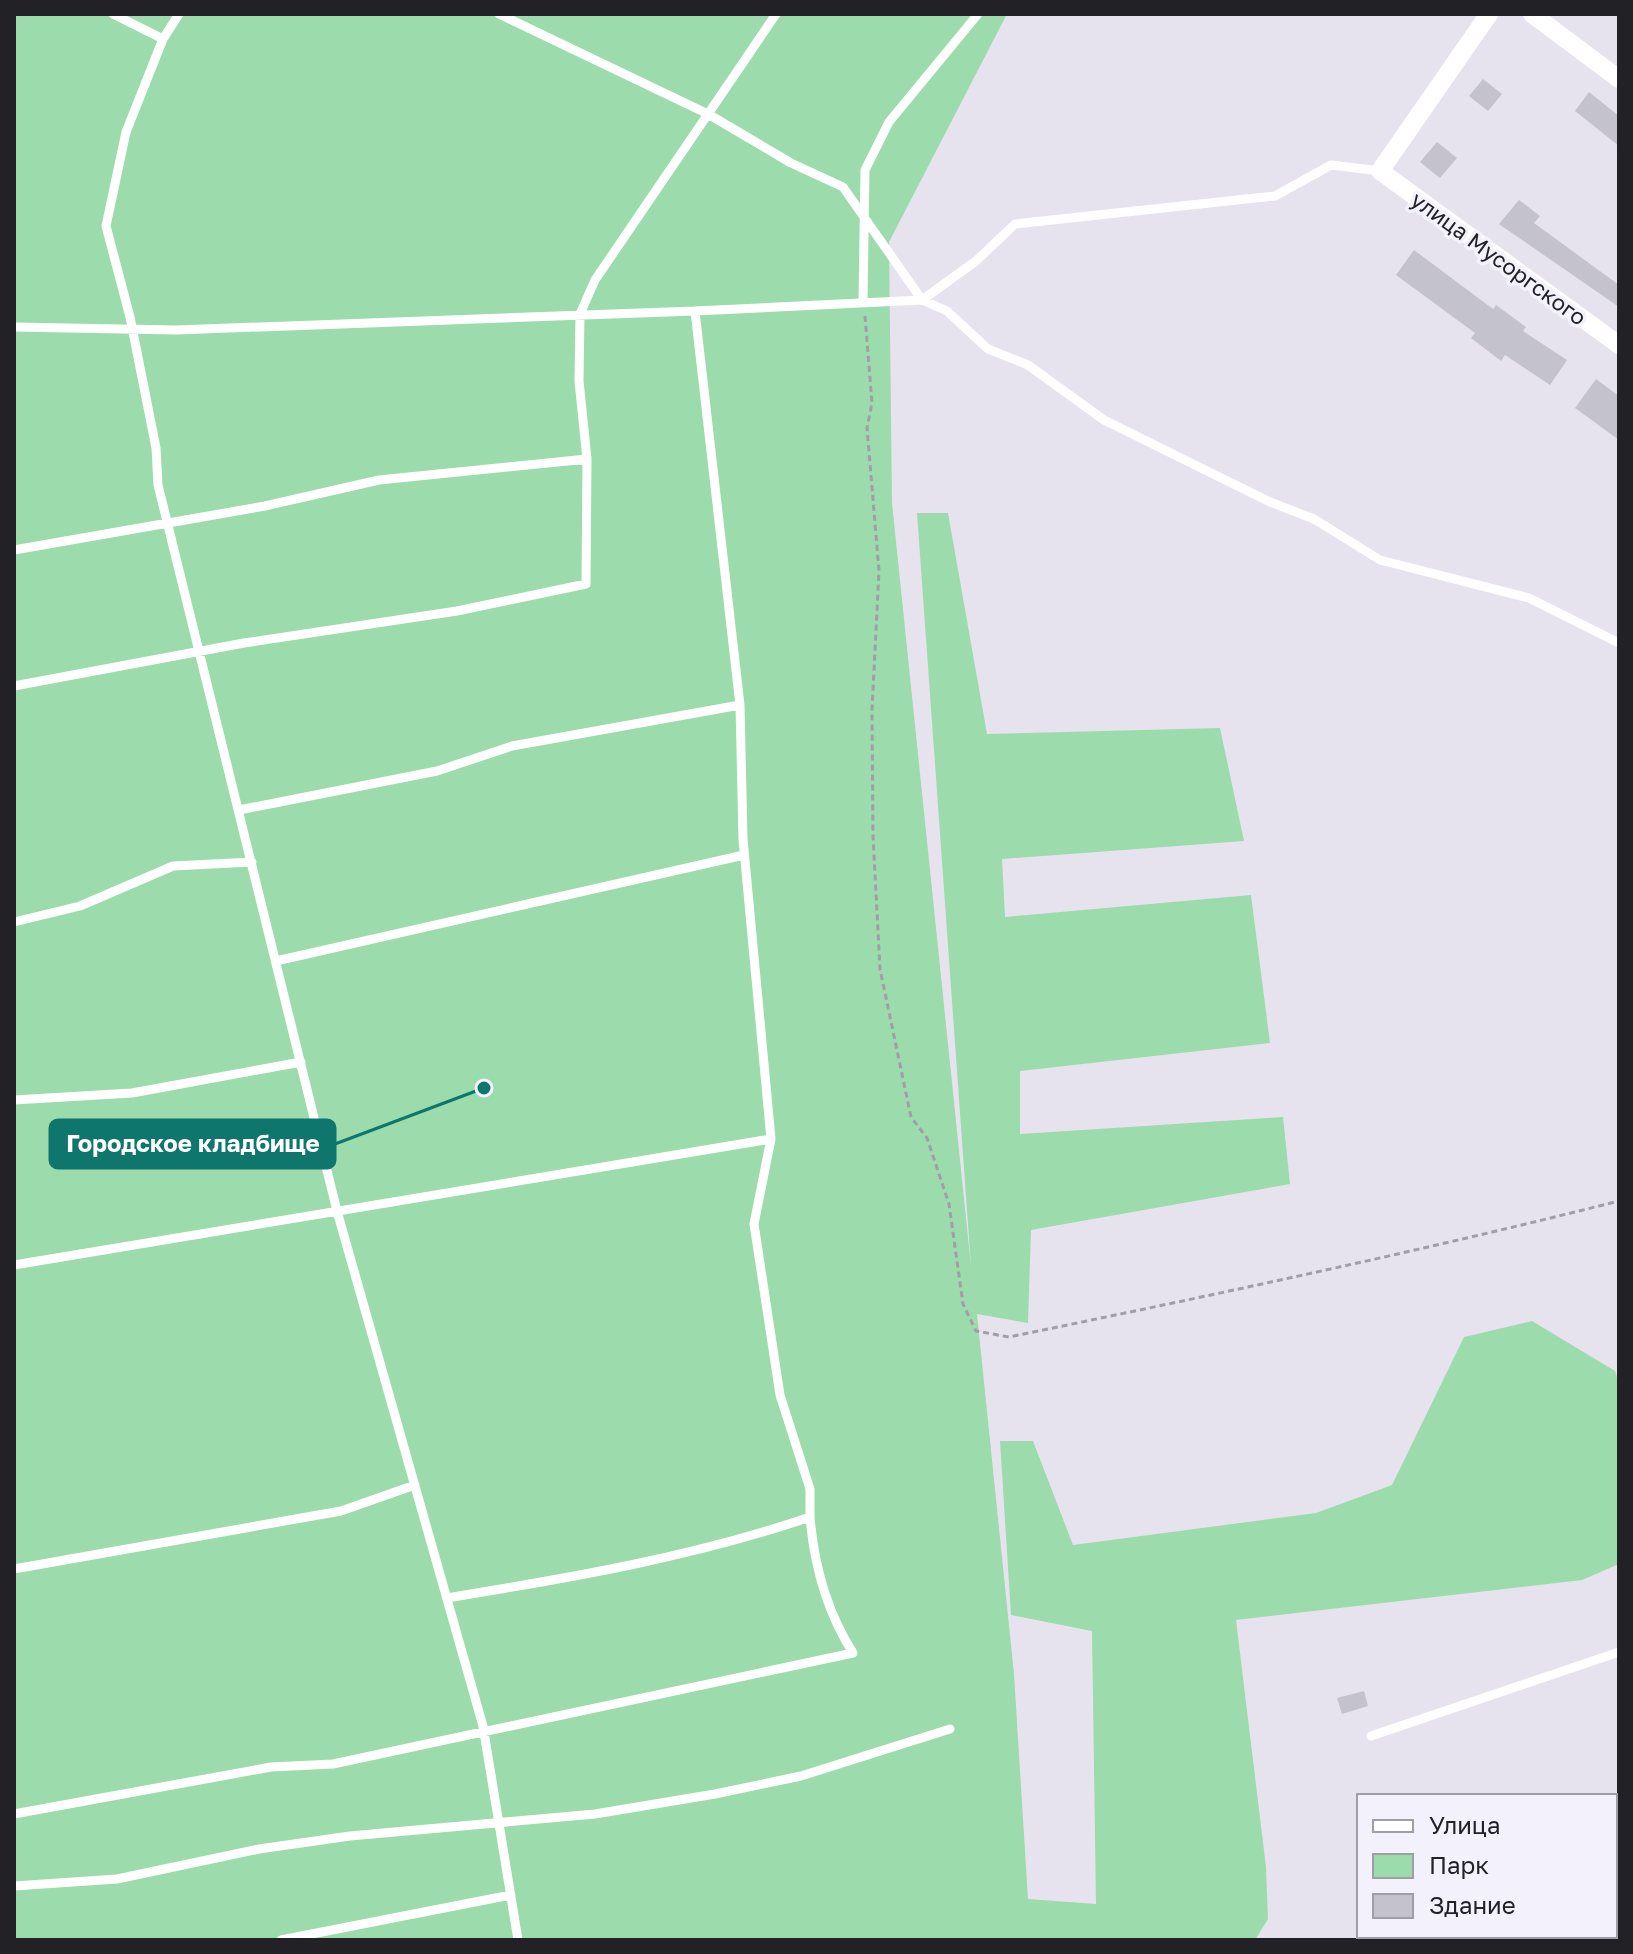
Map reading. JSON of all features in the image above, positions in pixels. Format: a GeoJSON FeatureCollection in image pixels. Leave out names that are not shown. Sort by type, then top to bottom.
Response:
{"type":"FeatureCollection","features":[{"type":"Feature","properties":{"kind":"street"},"geometry":{"type":"LineString","coordinates":[[1380,171],[1489,14]]}},
{"type":"Feature","properties":{"kind":"street"},"geometry":{"type":"LineString","coordinates":[[1532,14],[1619,79]]}},
{"type":"Feature","properties":{"kind":"street","name":"улица Мусоргского"},"geometry":{"type":"LineString","coordinates":[[1380,171],[1619,345]]}},
{"type":"Feature","properties":{"kind":"lane"},"geometry":{"type":"LineString","coordinates":[[113,14],[163,39]]}},
{"type":"Feature","properties":{"kind":"lane"},"geometry":{"type":"LineString","coordinates":[[179,14],[163,39],[126,132],[106,226],[133,330],[168,523],[337,1211],[484,1732],[518,1940]]}},
{"type":"Feature","properties":{"kind":"lane"},"geometry":{"type":"LineString","coordinates":[[499,14],[708,114],[791,163],[843,187],[922,300]]}},
{"type":"Feature","properties":{"kind":"lane"},"geometry":{"type":"LineString","coordinates":[[14,686],[200,651],[457,611],[586,584],[587,459],[579,381],[580,314],[595,280],[776,14]]}},
{"type":"Feature","properties":{"kind":"lane"},"geometry":{"type":"LineString","coordinates":[[863,301],[865,170],[889,122],[978,14]]}},
{"type":"Feature","properties":{"kind":"lane"},"geometry":{"type":"LineString","coordinates":[[922,300],[976,261],[1015,224],[1275,196],[1331,165],[1380,171]]}},
{"type":"Feature","properties":{"kind":"lane"},"geometry":{"type":"LineString","coordinates":[[14,327],[133,330],[922,300],[947,311],[988,349],[1028,365],[1104,420],[1270,502],[1314,519],[1380,560],[1529,598],[1619,643]]}},
{"type":"Feature","properties":{"kind":"lane"},"geometry":{"type":"LineString","coordinates":[[14,1814],[271,1767],[333,1764],[853,1653],[840,1632],[813,1553],[810,1489],[780,1395],[754,1224],[771,1139],[744,855],[740,705],[695,311]]}},
{"type":"Feature","properties":{"kind":"lane"},"geometry":{"type":"LineString","coordinates":[[14,550],[265,506],[379,480],[587,459]]}},
{"type":"Feature","properties":{"kind":"lane"},"geometry":{"type":"LineString","coordinates":[[239,810],[437,771],[512,746],[740,705]]}},
{"type":"Feature","properties":{"kind":"lane"},"geometry":{"type":"LineString","coordinates":[[276,961],[744,855]]}},
{"type":"Feature","properties":{"kind":"lane"},"geometry":{"type":"LineString","coordinates":[[14,922],[80,906],[173,866],[252,862]]}},
{"type":"Feature","properties":{"kind":"lane"},"geometry":{"type":"LineString","coordinates":[[14,1100],[132,1093],[301,1062]]}},
{"type":"Feature","properties":{"kind":"lane"},"geometry":{"type":"LineString","coordinates":[[14,1265],[771,1139]]}},
{"type":"Feature","properties":{"kind":"lane"},"geometry":{"type":"LineString","coordinates":[[14,1569],[341,1511],[415,1485]]}},
{"type":"Feature","properties":{"kind":"lane"},"geometry":{"type":"LineString","coordinates":[[447,1598],[584,1576],[765,1532],[810,1517]]}},
{"type":"Feature","properties":{"kind":"lane"},"geometry":{"type":"LineString","coordinates":[[1371,1736],[1619,1652]]}},
{"type":"Feature","properties":{"kind":"lane"},"geometry":{"type":"LineString","coordinates":[[14,1886],[117,1879],[259,1849],[595,1814],[801,1776],[950,1729]]}},
{"type":"Feature","properties":{"kind":"lane"},"geometry":{"type":"LineString","coordinates":[[281,1940],[511,1895]]}},
{"type":"Feature","properties":{"kind":"path"},"geometry":{"type":"LineString","coordinates":[[863,301],[871,359],[872,403],[867,428],[879,571],[872,725],[873,836],[880,969],[911,1117],[927,1138],[949,1204],[963,1304],[976,1331],[1009,1337],[1395,1257],[1619,1201]]}},
{"type":"Feature","properties":{"kind":"green space"},"geometry":{"type":"Polygon","coordinates":[[[14,14],[1007,14],[889,242],[892,503],[971,1266],[917,513],[948,513],[987,734],[1220,728],[1244,841],[1002,859],[1005,917],[1251,895],[1270,1043],[1020,1071],[1020,1134],[1283,1117],[1290,1184],[1031,1230],[1028,1323],[977,1314],[1014,1674],[1028,1899],[1096,1904],[1092,1631],[1011,1615],[1000,1441],[1033,1441],[1073,1545],[1316,1513],[1392,1485],[1464,1337],[1532,1321],[1615,1371],[1619,1384],[1619,1564],[1582,1580],[1236,1620],[1266,1867],[1268,1919],[1255,1940],[14,1940],[14,14]]]}},
{"type":"Feature","properties":{"kind":"building"},"geometry":{"type":"Polygon","coordinates":[[[1483,79],[1502,94],[1488,111],[1469,96],[1483,79]]]}},
{"type":"Feature","properties":{"kind":"building"},"geometry":{"type":"Polygon","coordinates":[[[1589,92],[1619,116],[1619,146],[1575,111],[1589,92]]]}},
{"type":"Feature","properties":{"kind":"building"},"geometry":{"type":"Polygon","coordinates":[[[1437,142],[1457,158],[1440,178],[1420,162],[1437,142]]]}},
{"type":"Feature","properties":{"kind":"building"},"geometry":{"type":"Polygon","coordinates":[[[1519,200],[1540,216],[1534,223],[1619,285],[1619,307],[1499,224],[1519,200]]]}},
{"type":"Feature","properties":{"kind":"building"},"geometry":{"type":"Polygon","coordinates":[[[1414,250],[1493,309],[1496,305],[1526,327],[1523,331],[1567,360],[1550,385],[1505,355],[1501,361],[1471,338],[1475,333],[1396,275],[1414,250]]]}},
{"type":"Feature","properties":{"kind":"building"},"geometry":{"type":"Polygon","coordinates":[[[1596,379],[1619,396],[1619,440],[1575,408],[1596,379]]]}},
{"type":"Feature","properties":{"kind":"building"},"geometry":{"type":"Polygon","coordinates":[[[1364,1691],[1368,1706],[1342,1714],[1337,1698],[1364,1691]]]}},
{"type":"Feature","properties":{"kind":"place","name":"Городское кладбище"},"geometry":{"type":"Point","coordinates":[484,1088]}}]}
